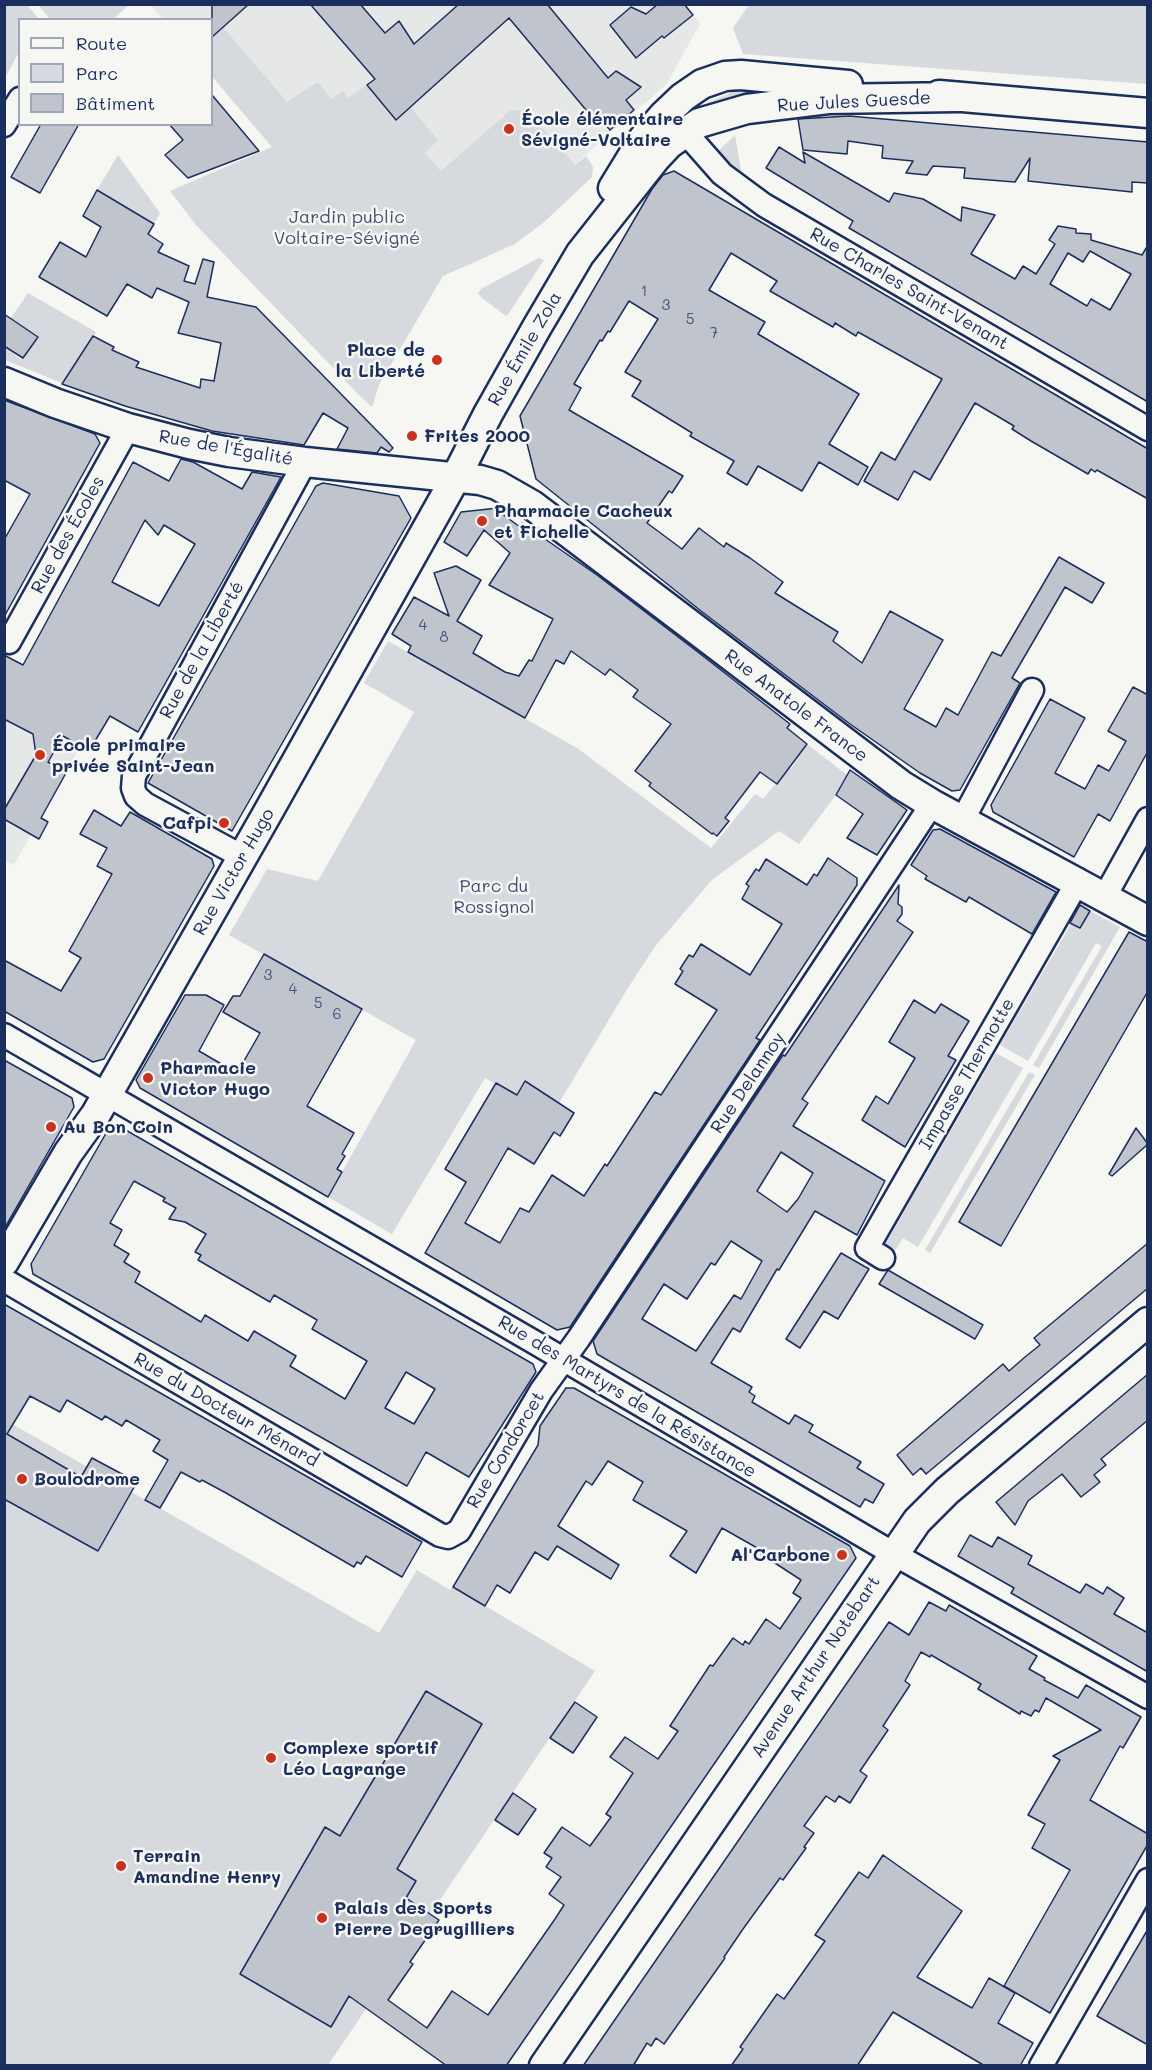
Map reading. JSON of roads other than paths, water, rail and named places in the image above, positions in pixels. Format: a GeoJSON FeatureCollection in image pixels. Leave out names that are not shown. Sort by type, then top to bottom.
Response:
{"type":"FeatureCollection","features":[{"type":"Feature","properties":{"kind":"street","name":"Rue Jules Guesde"},"geometry":{"type":"LineString","coordinates":[[698,94],[725,76],[741,75],[956,97],[1148,113]]}},
{"type":"Feature","properties":{"kind":"street"},"geometry":{"type":"LineString","coordinates":[[685,132],[680,126],[680,119],[698,94]]}},
{"type":"Feature","properties":{"kind":"street","name":"Rue Émile Zola"},"geometry":{"type":"LineString","coordinates":[[456,477],[523,350],[580,254],[598,214],[644,140],[682,97],[698,94]]}},
{"type":"Feature","properties":{"kind":"street","name":"Rue Jules Guesde"},"geometry":{"type":"LineString","coordinates":[[685,132],[699,123],[726,113],[747,109],[828,99],[956,97]]}},
{"type":"Feature","properties":{"kind":"street"},"geometry":{"type":"LineString","coordinates":[[4,125],[18,102]]}},
{"type":"Feature","properties":{"kind":"street","name":"Rue Émile Zola"},"geometry":{"type":"LineString","coordinates":[[580,254],[656,159],[669,144],[685,132]]}},
{"type":"Feature","properties":{"kind":"street","name":"Rue Charles Saint-Venant"},"geometry":{"type":"LineString","coordinates":[[685,132],[722,174],[764,205],[1148,429]]}},
{"type":"Feature","properties":{"kind":"street","name":"Rue de l'Égalité"},"geometry":{"type":"LineString","coordinates":[[4,382],[55,403],[128,428],[189,444],[305,462],[456,477]]}},
{"type":"Feature","properties":{"kind":"street","name":"Rue des Écoles"},"geometry":{"type":"LineString","coordinates":[[9,642],[128,428]]}},
{"type":"Feature","properties":{"kind":"street","name":"Rue de la Liberté"},"geometry":{"type":"LineString","coordinates":[[243,857],[146,804],[136,796],[133,788],[134,776],[305,462]]}},
{"type":"Feature","properties":{"kind":"street","name":"Rue Anatole France"},"geometry":{"type":"LineString","coordinates":[[456,477],[497,485],[532,506],[881,771],[932,804],[1148,921]]}},
{"type":"Feature","properties":{"kind":"street","name":"Rue Victor Hugo"},"geometry":{"type":"LineString","coordinates":[[4,1262],[68,1153],[108,1094],[456,477]]}},
{"type":"Feature","properties":{"kind":"street"},"geometry":{"type":"LineString","coordinates":[[962,821],[1032,690]]}},
{"type":"Feature","properties":{"kind":"street","name":"Rue Delannoy"},"geometry":{"type":"LineString","coordinates":[[563,1360],[932,804]]}},
{"type":"Feature","properties":{"kind":"street"},"geometry":{"type":"LineString","coordinates":[[1104,898],[1148,819]]}},
{"type":"Feature","properties":{"kind":"street","name":"Impasse Thermotte"},"geometry":{"type":"LineString","coordinates":[[883,1258],[867,1248],[1077,883]]}},
{"type":"Feature","properties":{"kind":"street","name":"Rue des Martyrs de la Résistance"},"geometry":{"type":"LineString","coordinates":[[4,1035],[894,1554],[1148,1697]]}},
{"type":"Feature","properties":{"kind":"street","name":"Rue du Docteur Ménard"},"geometry":{"type":"LineString","coordinates":[[4,1280],[429,1529],[448,1537]]}},
{"type":"Feature","properties":{"kind":"street","name":"Avenue Arthur Notebart"},"geometry":{"type":"LineString","coordinates":[[544,2066],[917,1521],[935,1502],[1148,1322]]}},
{"type":"Feature","properties":{"kind":"street","name":"Rue Condorcet"},"geometry":{"type":"LineString","coordinates":[[448,1537],[459,1530],[541,1391],[563,1360]]}},
{"type":"Feature","properties":{"kind":"street"},"geometry":{"type":"LineString","coordinates":[[1041,2066],[1148,1880]]}},
{"type":"Feature","properties":{"kind":"place","name":"École élémentaire Sévigné-Voltaire"},"geometry":{"type":"Point","coordinates":[509,129]}},
{"type":"Feature","properties":{"kind":"place","name":"Place de la Liberté"},"geometry":{"type":"Point","coordinates":[437,360]}},
{"type":"Feature","properties":{"kind":"place","name":"Frites 2000"},"geometry":{"type":"Point","coordinates":[412,436]}},
{"type":"Feature","properties":{"kind":"place","name":"Pharmacie Cacheux et Fichelle"},"geometry":{"type":"Point","coordinates":[482,521]}},
{"type":"Feature","properties":{"kind":"place","name":"École primaire privée Saint-Jean"},"geometry":{"type":"Point","coordinates":[40,755]}},
{"type":"Feature","properties":{"kind":"place","name":"Cafpi"},"geometry":{"type":"Point","coordinates":[224,823]}},
{"type":"Feature","properties":{"kind":"place","name":"Pharmacie Victor Hugo"},"geometry":{"type":"Point","coordinates":[148,1078]}},
{"type":"Feature","properties":{"kind":"place","name":"Au Bon Coin"},"geometry":{"type":"Point","coordinates":[51,1127]}},
{"type":"Feature","properties":{"kind":"place","name":"Boulodrome"},"geometry":{"type":"Point","coordinates":[22,1479]}},
{"type":"Feature","properties":{"kind":"place","name":"Al'Carbone"},"geometry":{"type":"Point","coordinates":[842,1555]}},
{"type":"Feature","properties":{"kind":"place","name":"Complexe sportif Léo Lagrange"},"geometry":{"type":"Point","coordinates":[271,1758]}},
{"type":"Feature","properties":{"kind":"place","name":"Terrain Amandine Henry"},"geometry":{"type":"Point","coordinates":[121,1866]}},
{"type":"Feature","properties":{"kind":"place","name":"Palais des Sports Pierre Degrugilliers"},"geometry":{"type":"Point","coordinates":[322,1918]}},
{"type":"Feature","properties":{"kind":"park label","name":"Jardin public Voltaire-Sévigné"},"geometry":{"type":"Point","coordinates":[347,227]}},
{"type":"Feature","properties":{"kind":"park label","name":"Parc du Rossignol"},"geometry":{"type":"Point","coordinates":[494,896]}}]}
